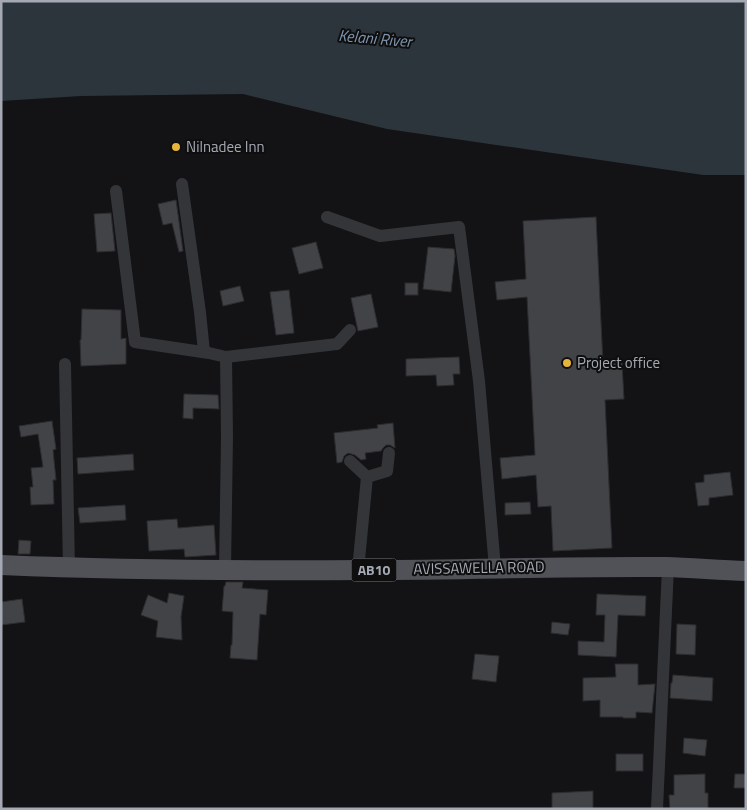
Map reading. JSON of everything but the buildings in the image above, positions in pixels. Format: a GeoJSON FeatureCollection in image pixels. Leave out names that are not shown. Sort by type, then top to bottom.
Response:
{"type":"FeatureCollection","features":[{"type":"Feature","properties":{"kind":"main road","name":"AVISSAWELLA ROAD"},"geometry":{"type":"LineString","coordinates":[[1,565],[224,570],[668,567],[746,571]]}},
{"type":"Feature","properties":{"kind":"street"},"geometry":{"type":"LineString","coordinates":[[182,184],[204,352]]}},
{"type":"Feature","properties":{"kind":"street"},"geometry":{"type":"LineString","coordinates":[[116,191],[134,342],[226,357],[337,344],[350,330]]}},
{"type":"Feature","properties":{"kind":"street"},"geometry":{"type":"LineString","coordinates":[[327,217],[380,236],[459,227],[479,381],[494,568]]}},
{"type":"Feature","properties":{"kind":"street"},"geometry":{"type":"LineString","coordinates":[[224,570],[227,437],[226,357]]}},
{"type":"Feature","properties":{"kind":"street"},"geometry":{"type":"LineString","coordinates":[[65,364],[69,568]]}},
{"type":"Feature","properties":{"kind":"street"},"geometry":{"type":"LineString","coordinates":[[367,477],[387,471],[389,453]]}},
{"type":"Feature","properties":{"kind":"street"},"geometry":{"type":"LineString","coordinates":[[350,461],[367,477]]}},
{"type":"Feature","properties":{"kind":"street"},"geometry":{"type":"LineString","coordinates":[[358,570],[367,477]]}},
{"type":"Feature","properties":{"kind":"street"},"geometry":{"type":"LineString","coordinates":[[657,809],[668,567]]}},
{"type":"Feature","properties":{"kind":"water","name":"Kelani River"},"geometry":{"type":"Polygon","coordinates":[[[1,1],[736,1],[746,3],[746,175],[703,175],[387,129],[243,94],[81,96],[1,101],[1,1]]]}},
{"type":"Feature","properties":{"kind":"place","name":"Nilnadee Inn"},"geometry":{"type":"Point","coordinates":[176,147]}},
{"type":"Feature","properties":{"kind":"place","name":"Project office"},"geometry":{"type":"Point","coordinates":[567,363]}}]}
